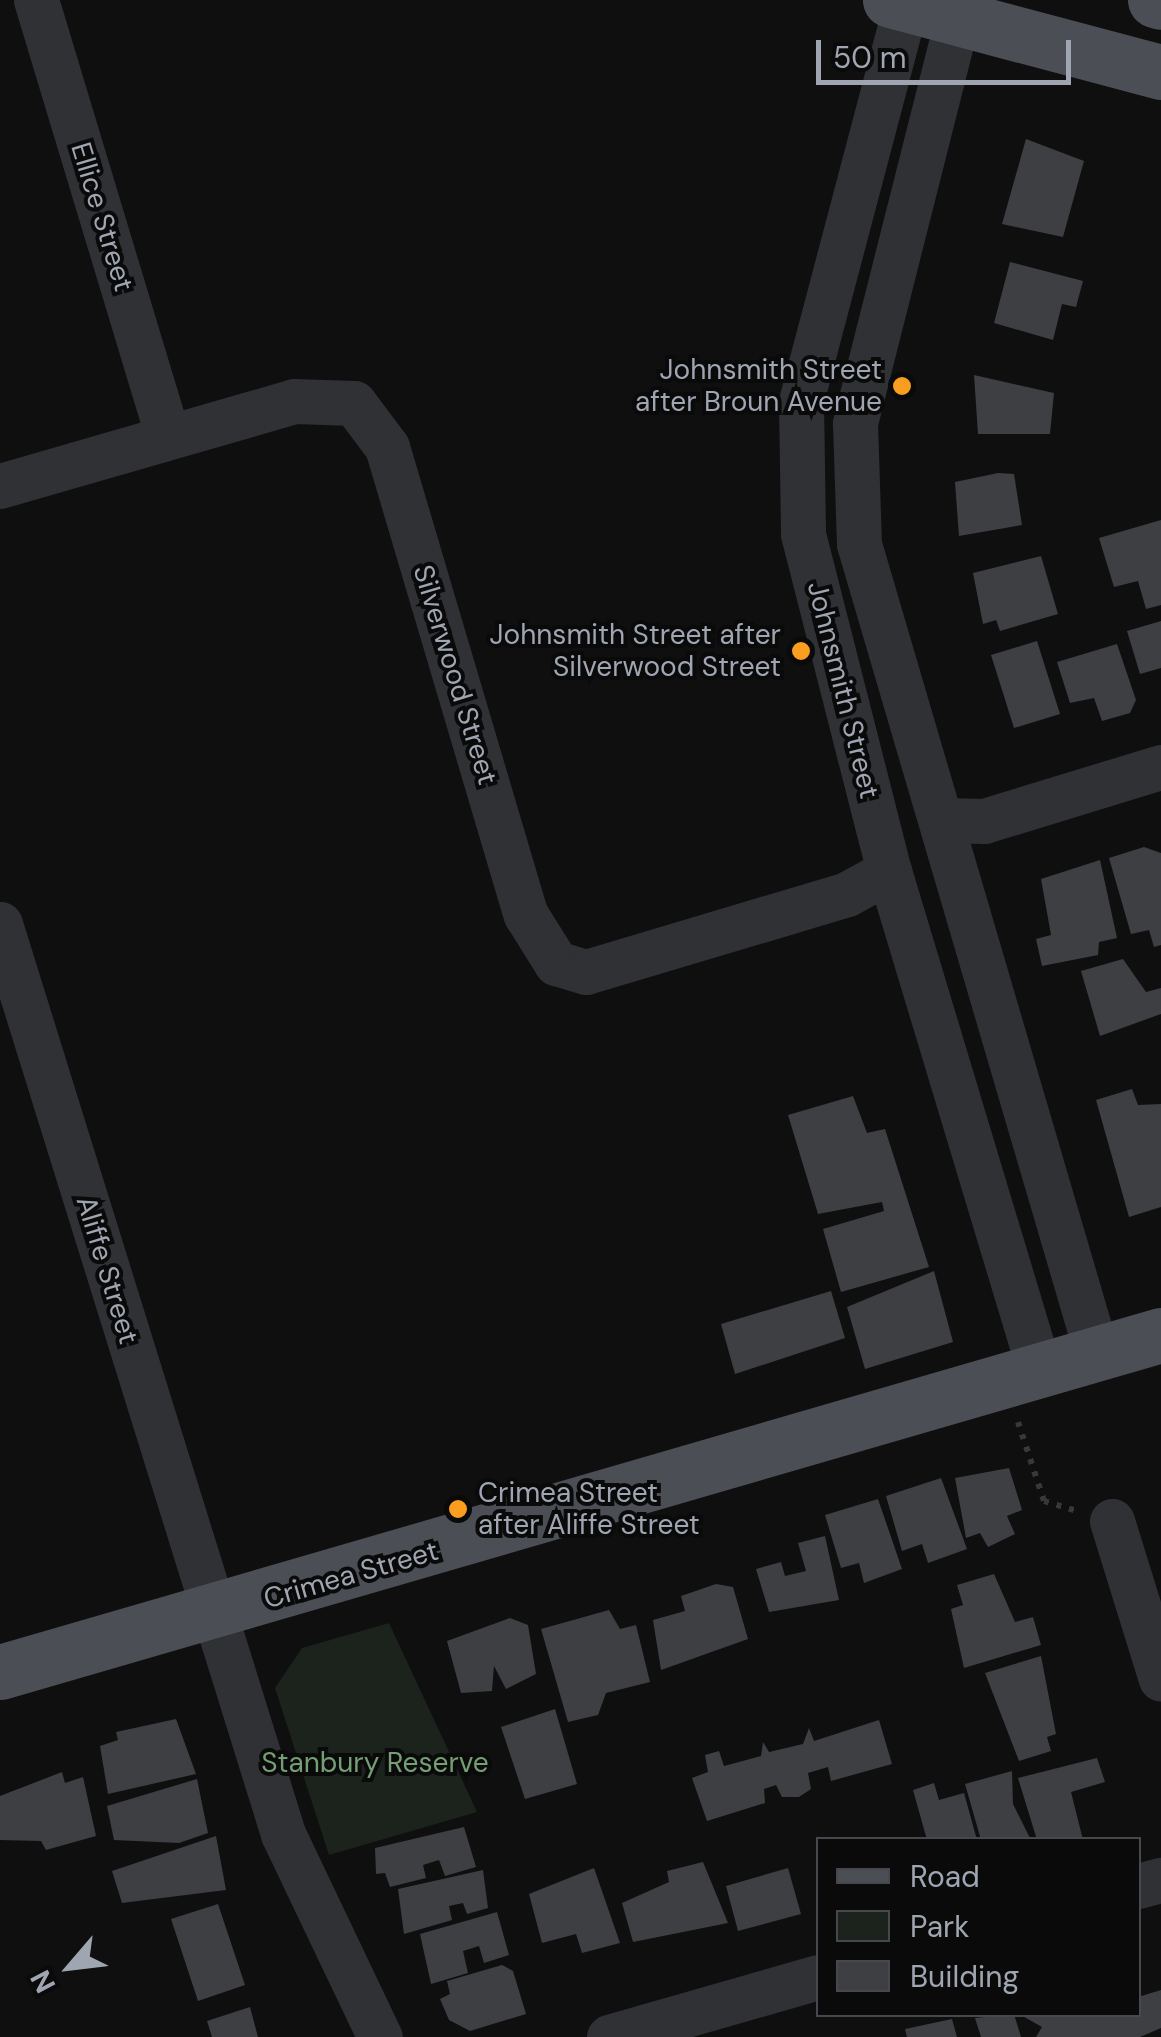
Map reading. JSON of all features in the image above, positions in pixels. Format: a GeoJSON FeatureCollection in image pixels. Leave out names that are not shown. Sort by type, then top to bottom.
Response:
{"type":"FeatureCollection","features":[{"type":"Feature","properties":{"kind":"main road"},"geometry":{"type":"LineString","coordinates":[[924,5],[1161,72]]}},
{"type":"Feature","properties":{"kind":"main road","name":"Crimea Street"},"geometry":{"type":"LineString","coordinates":[[0,1672],[1028,1395],[1097,1354],[1161,1334]]}},
{"type":"Feature","properties":{"kind":"street","name":"Ellice Street"},"geometry":{"type":"LineString","coordinates":[[36,0],[166,434]]}},
{"type":"Feature","properties":{"kind":"street","name":"Johnsmith Street"},"geometry":{"type":"LineString","coordinates":[[924,5],[855,424],[859,544],[1097,1354]]}},
{"type":"Feature","properties":{"kind":"street","name":"Johnsmith Street"},"geometry":{"type":"LineString","coordinates":[[924,5],[801,402],[803,534],[1028,1395]]}},
{"type":"Feature","properties":{"kind":"street","name":"Silverwood Street"},"geometry":{"type":"LineString","coordinates":[[0,486],[166,434],[294,401],[354,403],[387,447],[526,915],[556,963],[586,972],[847,894],[889,871]]}},
{"type":"Feature","properties":{"kind":"street"},"geometry":{"type":"LineString","coordinates":[[943,820],[984,822],[1161,767]]}},
{"type":"Feature","properties":{"kind":"street","name":"Aliffe Street"},"geometry":{"type":"LineString","coordinates":[[0,924],[12,1012],[289,1849],[380,2037]]}},
{"type":"Feature","properties":{"kind":"street"},"geometry":{"type":"LineString","coordinates":[[1112,1522],[1161,1679]]}},
{"type":"Feature","properties":{"kind":"street"},"geometry":{"type":"LineString","coordinates":[[609,2037],[816,1978]]}},
{"type":"Feature","properties":{"kind":"path"},"geometry":{"type":"LineString","coordinates":[[1028,1395],[1044,1501],[1112,1522]]}},
{"type":"Feature","properties":{"kind":"green space","name":"Stanbury Reserve"},"geometry":{"type":"Polygon","coordinates":[[[389,1623],[477,1812],[329,1855],[275,1688],[302,1648],[389,1623]]]}},
{"type":"Feature","properties":{"kind":"building"},"geometry":{"type":"Polygon","coordinates":[[[1026,139],[1084,161],[1063,237],[1002,224],[1026,139]]]}},
{"type":"Feature","properties":{"kind":"building"},"geometry":{"type":"Polygon","coordinates":[[[1010,262],[1083,281],[1076,307],[1062,304],[1053,340],[994,323],[1010,262]]]}},
{"type":"Feature","properties":{"kind":"building"},"geometry":{"type":"Polygon","coordinates":[[[974,375],[1054,393],[1050,434],[978,434],[974,375]]]}},
{"type":"Feature","properties":{"kind":"building"},"geometry":{"type":"Polygon","coordinates":[[[998,473],[1014,474],[1022,525],[959,536],[955,482],[998,473]]]}},
{"type":"Feature","properties":{"kind":"building"},"geometry":{"type":"Polygon","coordinates":[[[1161,520],[1161,605],[1146,609],[1138,581],[1114,587],[1099,538],[1161,520]]]}},
{"type":"Feature","properties":{"kind":"building"},"geometry":{"type":"Polygon","coordinates":[[[1041,556],[1058,614],[1000,631],[996,620],[983,624],[973,573],[1041,556]]]}},
{"type":"Feature","properties":{"kind":"building"},"geometry":{"type":"Polygon","coordinates":[[[1161,621],[1161,668],[1140,674],[1127,631],[1161,621]]]}},
{"type":"Feature","properties":{"kind":"building"},"geometry":{"type":"Polygon","coordinates":[[[1037,641],[1060,714],[1014,728],[991,655],[1037,641]]]}},
{"type":"Feature","properties":{"kind":"building"},"geometry":{"type":"Polygon","coordinates":[[[1117,644],[1136,700],[1130,713],[1102,721],[1094,698],[1070,703],[1057,662],[1117,644]]]}},
{"type":"Feature","properties":{"kind":"building"},"geometry":{"type":"Polygon","coordinates":[[[1144,847],[1161,853],[1161,945],[1154,947],[1149,930],[1131,934],[1109,858],[1144,847]]]}},
{"type":"Feature","properties":{"kind":"building"},"geometry":{"type":"Polygon","coordinates":[[[1100,860],[1117,938],[1099,942],[1098,955],[1042,966],[1036,939],[1051,935],[1041,879],[1100,860]]]}},
{"type":"Feature","properties":{"kind":"building"},"geometry":{"type":"Polygon","coordinates":[[[1123,959],[1146,992],[1161,988],[1161,1014],[1100,1036],[1081,971],[1123,959]]]}},
{"type":"Feature","properties":{"kind":"building"},"geometry":{"type":"Polygon","coordinates":[[[1132,1089],[1138,1105],[1161,1104],[1161,1207],[1129,1217],[1096,1100],[1132,1089]]]}},
{"type":"Feature","properties":{"kind":"building"},"geometry":{"type":"Polygon","coordinates":[[[853,1096],[867,1133],[885,1129],[929,1267],[841,1292],[823,1229],[884,1211],[882,1202],[818,1214],[788,1115],[853,1096]]]}},
{"type":"Feature","properties":{"kind":"building"},"geometry":{"type":"Polygon","coordinates":[[[934,1271],[953,1342],[865,1369],[847,1307],[934,1271]]]}},
{"type":"Feature","properties":{"kind":"building"},"geometry":{"type":"Polygon","coordinates":[[[831,1291],[845,1338],[735,1374],[721,1324],[831,1291]]]}},
{"type":"Feature","properties":{"kind":"building"},"geometry":{"type":"Polygon","coordinates":[[[1009,1468],[1022,1510],[1007,1516],[1015,1534],[988,1547],[980,1533],[966,1538],[955,1478],[1009,1468]]]}},
{"type":"Feature","properties":{"kind":"building"},"geometry":{"type":"Polygon","coordinates":[[[941,1478],[967,1549],[928,1563],[922,1544],[902,1551],[886,1496],[941,1478]]]}},
{"type":"Feature","properties":{"kind":"building"},"geometry":{"type":"Polygon","coordinates":[[[878,1499],[902,1569],[864,1583],[859,1563],[841,1568],[825,1515],[878,1499]]]}},
{"type":"Feature","properties":{"kind":"building"},"geometry":{"type":"Polygon","coordinates":[[[825,1536],[839,1600],[769,1612],[756,1569],[781,1562],[785,1576],[806,1571],[798,1543],[825,1536]]]}},
{"type":"Feature","properties":{"kind":"building"},"geometry":{"type":"Polygon","coordinates":[[[994,1574],[1015,1622],[1033,1617],[1041,1645],[964,1668],[951,1609],[963,1605],[957,1585],[994,1574]]]}},
{"type":"Feature","properties":{"kind":"building"},"geometry":{"type":"Polygon","coordinates":[[[716,1584],[733,1587],[748,1639],[661,1670],[653,1620],[685,1611],[681,1596],[716,1584]]]}},
{"type":"Feature","properties":{"kind":"building"},"geometry":{"type":"Polygon","coordinates":[[[609,1610],[620,1629],[636,1625],[650,1682],[606,1693],[598,1715],[568,1722],[541,1629],[609,1610]]]}},
{"type":"Feature","properties":{"kind":"building"},"geometry":{"type":"Polygon","coordinates":[[[510,1618],[528,1625],[536,1674],[506,1689],[494,1666],[492,1691],[461,1693],[447,1641],[510,1618]]]}},
{"type":"Feature","properties":{"kind":"building"},"geometry":{"type":"Polygon","coordinates":[[[1041,1656],[1056,1734],[1047,1737],[1051,1751],[1019,1761],[985,1673],[1041,1656]]]}},
{"type":"Feature","properties":{"kind":"building"},"geometry":{"type":"Polygon","coordinates":[[[555,1709],[577,1784],[525,1799],[501,1727],[555,1709]]]}},
{"type":"Feature","properties":{"kind":"building"},"geometry":{"type":"Polygon","coordinates":[[[176,1719],[196,1774],[108,1794],[100,1746],[118,1740],[116,1732],[176,1719]]]}},
{"type":"Feature","properties":{"kind":"building"},"geometry":{"type":"Polygon","coordinates":[[[879,1720],[892,1764],[831,1781],[828,1767],[808,1773],[811,1789],[799,1797],[782,1797],[776,1785],[764,1789],[765,1803],[707,1821],[692,1778],[708,1772],[705,1755],[719,1751],[724,1766],[761,1756],[763,1742],[769,1752],[803,1744],[809,1728],[814,1741],[879,1720]]]}},
{"type":"Feature","properties":{"kind":"building"},"geometry":{"type":"Polygon","coordinates":[[[1097,1758],[1105,1782],[1071,1792],[1082,1837],[1036,1837],[1018,1778],[1097,1758]]]}},
{"type":"Feature","properties":{"kind":"building"},"geometry":{"type":"Polygon","coordinates":[[[1012,1771],[1013,1804],[1030,1837],[980,1837],[965,1784],[1012,1771]]]}},
{"type":"Feature","properties":{"kind":"building"},"geometry":{"type":"Polygon","coordinates":[[[62,1772],[65,1783],[83,1777],[96,1836],[46,1850],[41,1841],[0,1840],[0,1796],[62,1772]]]}},
{"type":"Feature","properties":{"kind":"building"},"geometry":{"type":"Polygon","coordinates":[[[197,1779],[208,1833],[179,1843],[114,1840],[107,1806],[197,1779]]]}},
{"type":"Feature","properties":{"kind":"building"},"geometry":{"type":"Polygon","coordinates":[[[934,1783],[939,1800],[964,1793],[976,1837],[926,1837],[913,1790],[934,1783]]]}},
{"type":"Feature","properties":{"kind":"building"},"geometry":{"type":"Polygon","coordinates":[[[464,1827],[476,1867],[445,1876],[439,1860],[423,1865],[426,1878],[390,1887],[385,1873],[376,1874],[375,1848],[464,1827]]]}},
{"type":"Feature","properties":{"kind":"building"},"geometry":{"type":"Polygon","coordinates":[[[216,1836],[226,1890],[122,1903],[112,1871],[216,1836]]]}},
{"type":"Feature","properties":{"kind":"building"},"geometry":{"type":"Polygon","coordinates":[[[703,1862],[728,1923],[633,1942],[622,1903],[669,1882],[667,1871],[703,1862]]]}},
{"type":"Feature","properties":{"kind":"building"},"geometry":{"type":"Polygon","coordinates":[[[594,1868],[620,1943],[582,1953],[576,1934],[542,1943],[529,1894],[594,1868]]]}},
{"type":"Feature","properties":{"kind":"building"},"geometry":{"type":"Polygon","coordinates":[[[788,1868],[801,1914],[738,1931],[726,1886],[788,1868]]]}},
{"type":"Feature","properties":{"kind":"building"},"geometry":{"type":"Polygon","coordinates":[[[483,1870],[488,1908],[467,1914],[463,1903],[449,1906],[452,1920],[404,1934],[398,1889],[483,1870]]]}},
{"type":"Feature","properties":{"kind":"building"},"geometry":{"type":"Polygon","coordinates":[[[218,1904],[245,1985],[198,2001],[171,1919],[218,1904]]]}},
{"type":"Feature","properties":{"kind":"building"},"geometry":{"type":"Polygon","coordinates":[[[497,1912],[509,1955],[484,1963],[479,1946],[463,1951],[468,1973],[431,1984],[420,1934],[497,1912]]]}},
{"type":"Feature","properties":{"kind":"building"},"geometry":{"type":"Polygon","coordinates":[[[502,1965],[513,1971],[526,2014],[470,2031],[449,2020],[440,1999],[450,1994],[447,1981],[502,1965]]]}},
{"type":"Feature","properties":{"kind":"building"},"geometry":{"type":"Polygon","coordinates":[[[1161,1990],[1161,2028],[1140,2037],[1036,2037],[1042,2027],[1024,2017],[1141,2017],[1141,1996],[1161,1990]]]}},
{"type":"Feature","properties":{"kind":"building"},"geometry":{"type":"Polygon","coordinates":[[[250,2007],[258,2037],[212,2037],[207,2021],[250,2007]]]}},
{"type":"Feature","properties":{"kind":"building"},"geometry":{"type":"Polygon","coordinates":[[[1015,2017],[1021,2037],[981,2037],[975,2018],[1015,2017]]]}},
{"type":"Feature","properties":{"kind":"building"},"geometry":{"type":"Polygon","coordinates":[[[952,2019],[957,2037],[907,2037],[905,2029],[952,2019]]]}},
{"type":"Feature","properties":{"kind":"place","name":"Johnsmith Street after Broun Avenue"},"geometry":{"type":"Point","coordinates":[902,386]}},
{"type":"Feature","properties":{"kind":"place","name":"Johnsmith Street after Silverwood Street"},"geometry":{"type":"Point","coordinates":[801,651]}},
{"type":"Feature","properties":{"kind":"place","name":"Crimea Street after Aliffe Street"},"geometry":{"type":"Point","coordinates":[458,1509]}}]}
